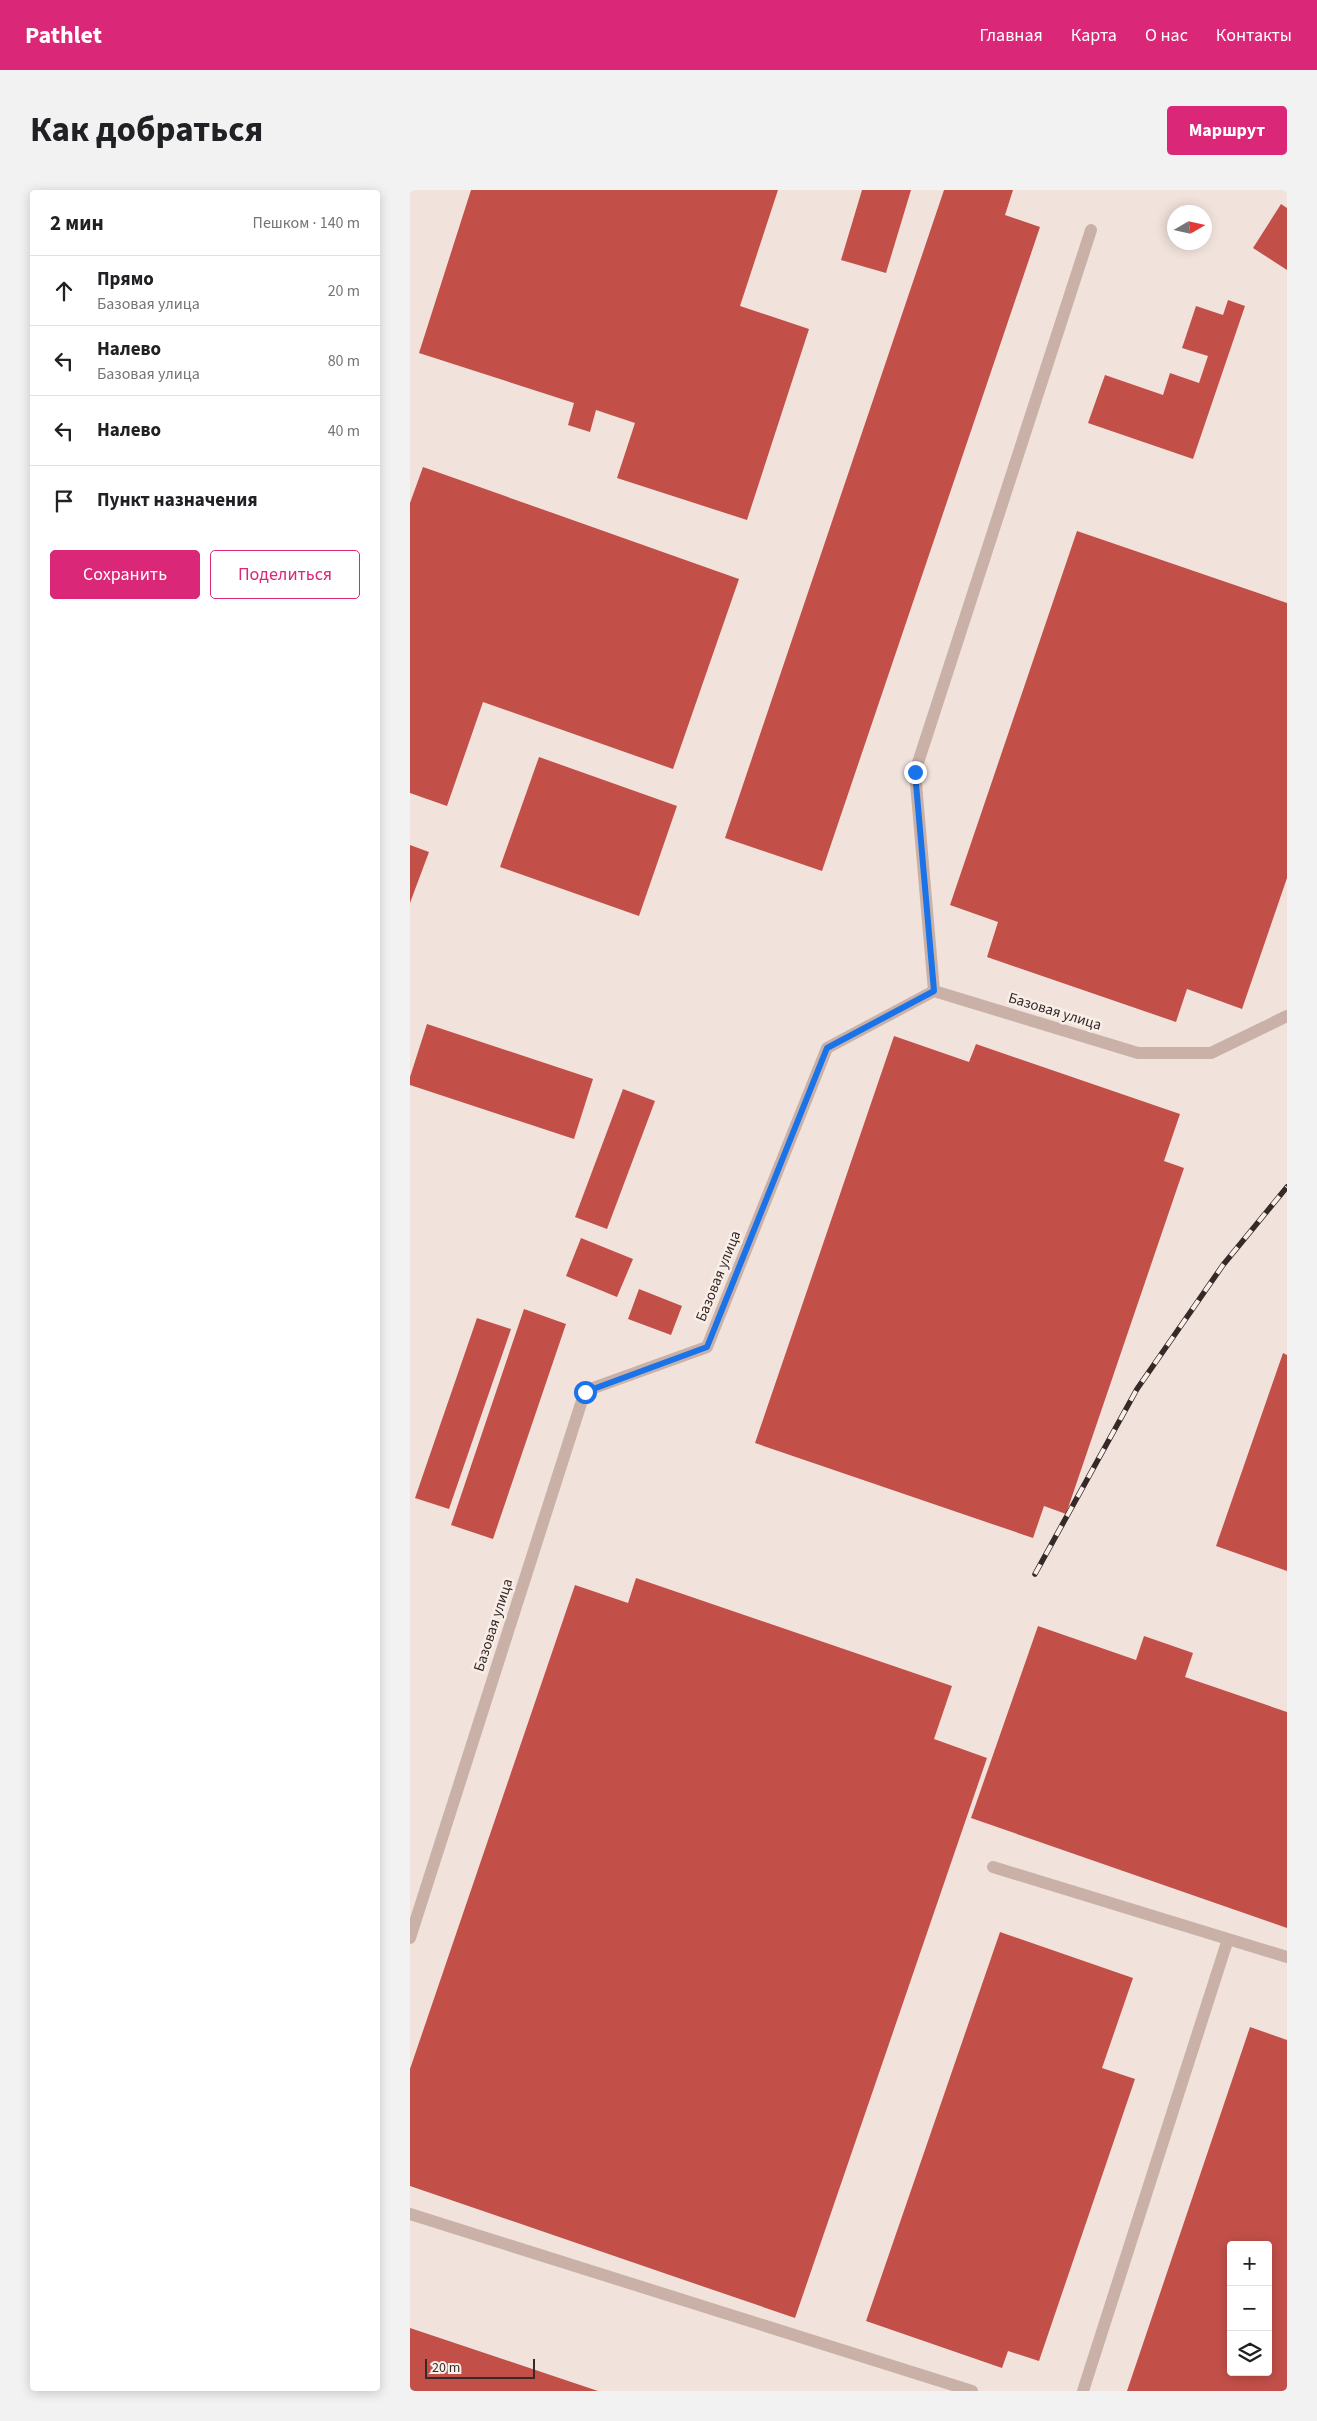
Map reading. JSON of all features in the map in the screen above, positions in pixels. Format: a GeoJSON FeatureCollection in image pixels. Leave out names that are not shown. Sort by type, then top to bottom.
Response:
{"type":"FeatureCollection","features":[{"type":"Feature","properties":{"kind":"street"},"geometry":{"type":"LineString","coordinates":[[934,991],[915,772],[1090,230]]}},
{"type":"Feature","properties":{"kind":"street","name":"Базовая улица"},"geometry":{"type":"LineString","coordinates":[[410,1938],[585,1392],[707,1347],[827,1048],[934,991],[1138,1053],[1211,1053],[1287,1016]]}},
{"type":"Feature","properties":{"kind":"street"},"geometry":{"type":"LineString","coordinates":[[993,1867],[1287,1958]]}},
{"type":"Feature","properties":{"kind":"street"},"geometry":{"type":"LineString","coordinates":[[1083,2391],[1228,1939]]}},
{"type":"Feature","properties":{"kind":"street"},"geometry":{"type":"LineString","coordinates":[[410,2214],[972,2391]]}},
{"type":"Feature","properties":{"kind":"building"},"geometry":{"type":"Polygon","coordinates":[[[471,190],[778,190],[740,306],[809,329],[747,520],[617,478],[635,423],[596,410],[590,432],[568,425],[574,403],[419,353],[471,190]]]}},
{"type":"Feature","properties":{"kind":"building"},"geometry":{"type":"Polygon","coordinates":[[[862,190],[911,190],[886,273],[841,260],[862,190]]]}},
{"type":"Feature","properties":{"kind":"building"},"geometry":{"type":"Polygon","coordinates":[[[944,190],[1013,190],[1005,215],[1040,227],[822,871],[725,838],[944,190]]]}},
{"type":"Feature","properties":{"kind":"building"},"geometry":{"type":"Polygon","coordinates":[[[1281,204],[1287,208],[1287,270],[1253,248],[1281,204]]]}},
{"type":"Feature","properties":{"kind":"building"},"geometry":{"type":"Polygon","coordinates":[[[1228,300],[1245,306],[1193,459],[1088,423],[1105,375],[1163,395],[1170,373],[1199,383],[1208,356],[1182,348],[1196,306],[1223,315],[1228,300]]]}},
{"type":"Feature","properties":{"kind":"building"},"geometry":{"type":"Polygon","coordinates":[[[423,467],[739,579],[673,769],[483,702],[447,806],[410,793],[410,503],[423,467]]]}},
{"type":"Feature","properties":{"kind":"building"},"geometry":{"type":"Polygon","coordinates":[[[1077,531],[1287,603],[1287,878],[1242,1009],[1187,989],[1176,1022],[987,957],[998,922],[950,905],[1077,531]]]}},
{"type":"Feature","properties":{"kind":"building"},"geometry":{"type":"Polygon","coordinates":[[[539,757],[677,806],[639,916],[500,867],[539,757]]]}},
{"type":"Feature","properties":{"kind":"building"},"geometry":{"type":"Polygon","coordinates":[[[410,845],[429,852],[410,903],[410,845]]]}},
{"type":"Feature","properties":{"kind":"building"},"geometry":{"type":"Polygon","coordinates":[[[427,1024],[593,1079],[574,1139],[410,1085],[410,1077],[427,1024]]]}},
{"type":"Feature","properties":{"kind":"building"},"geometry":{"type":"Polygon","coordinates":[[[894,1036],[969,1062],[976,1044],[1180,1114],[1164,1161],[1184,1168],[1066,1514],[1044,1506],[1033,1538],[755,1443],[894,1036]]]}},
{"type":"Feature","properties":{"kind":"building"},"geometry":{"type":"Polygon","coordinates":[[[623,1089],[655,1101],[607,1229],[575,1217],[623,1089]]]}},
{"type":"Feature","properties":{"kind":"building"},"geometry":{"type":"Polygon","coordinates":[[[581,1238],[633,1259],[617,1297],[566,1276],[581,1238]]]}},
{"type":"Feature","properties":{"kind":"building"},"geometry":{"type":"Polygon","coordinates":[[[639,1289],[682,1306],[671,1335],[628,1319],[639,1289]]]}},
{"type":"Feature","properties":{"kind":"building"},"geometry":{"type":"Polygon","coordinates":[[[524,1309],[566,1324],[493,1539],[451,1525],[524,1309]]]}},
{"type":"Feature","properties":{"kind":"building"},"geometry":{"type":"Polygon","coordinates":[[[477,1318],[511,1329],[449,1509],[415,1498],[477,1318]]]}},
{"type":"Feature","properties":{"kind":"building"},"geometry":{"type":"Polygon","coordinates":[[[1283,1353],[1287,1355],[1287,1571],[1216,1546],[1283,1353]]]}},
{"type":"Feature","properties":{"kind":"building"},"geometry":{"type":"Polygon","coordinates":[[[636,1578],[952,1686],[934,1739],[987,1758],[795,2318],[410,2186],[410,2069],[575,1585],[628,1603],[636,1578]]]}},
{"type":"Feature","properties":{"kind":"building"},"geometry":{"type":"Polygon","coordinates":[[[1038,1626],[1136,1660],[1144,1636],[1193,1653],[1185,1677],[1287,1712],[1287,1928],[971,1818],[1038,1626]]]}},
{"type":"Feature","properties":{"kind":"building"},"geometry":{"type":"Polygon","coordinates":[[[1000,1932],[1133,1978],[1102,2068],[1135,2079],[1039,2361],[1008,2351],[1002,2368],[866,2321],[1000,1932]]]}},
{"type":"Feature","properties":{"kind":"building"},"geometry":{"type":"Polygon","coordinates":[[[1250,2027],[1287,2040],[1287,2391],[1127,2391],[1250,2027]]]}},
{"type":"Feature","properties":{"kind":"building"},"geometry":{"type":"Polygon","coordinates":[[[410,2328],[598,2391],[410,2391],[410,2328]]]}},
{"type":"Feature","properties":{"kind":"railway"},"geometry":{"type":"LineString","coordinates":[[1035,1574],[1137,1389],[1223,1265],[1287,1187]]}},
{"type":"Feature","properties":{"kind":"route"},"geometry":{"type":"LineString","coordinates":[[585,1392],[707,1347],[827,1048],[934,991],[915,772]]}}]}
